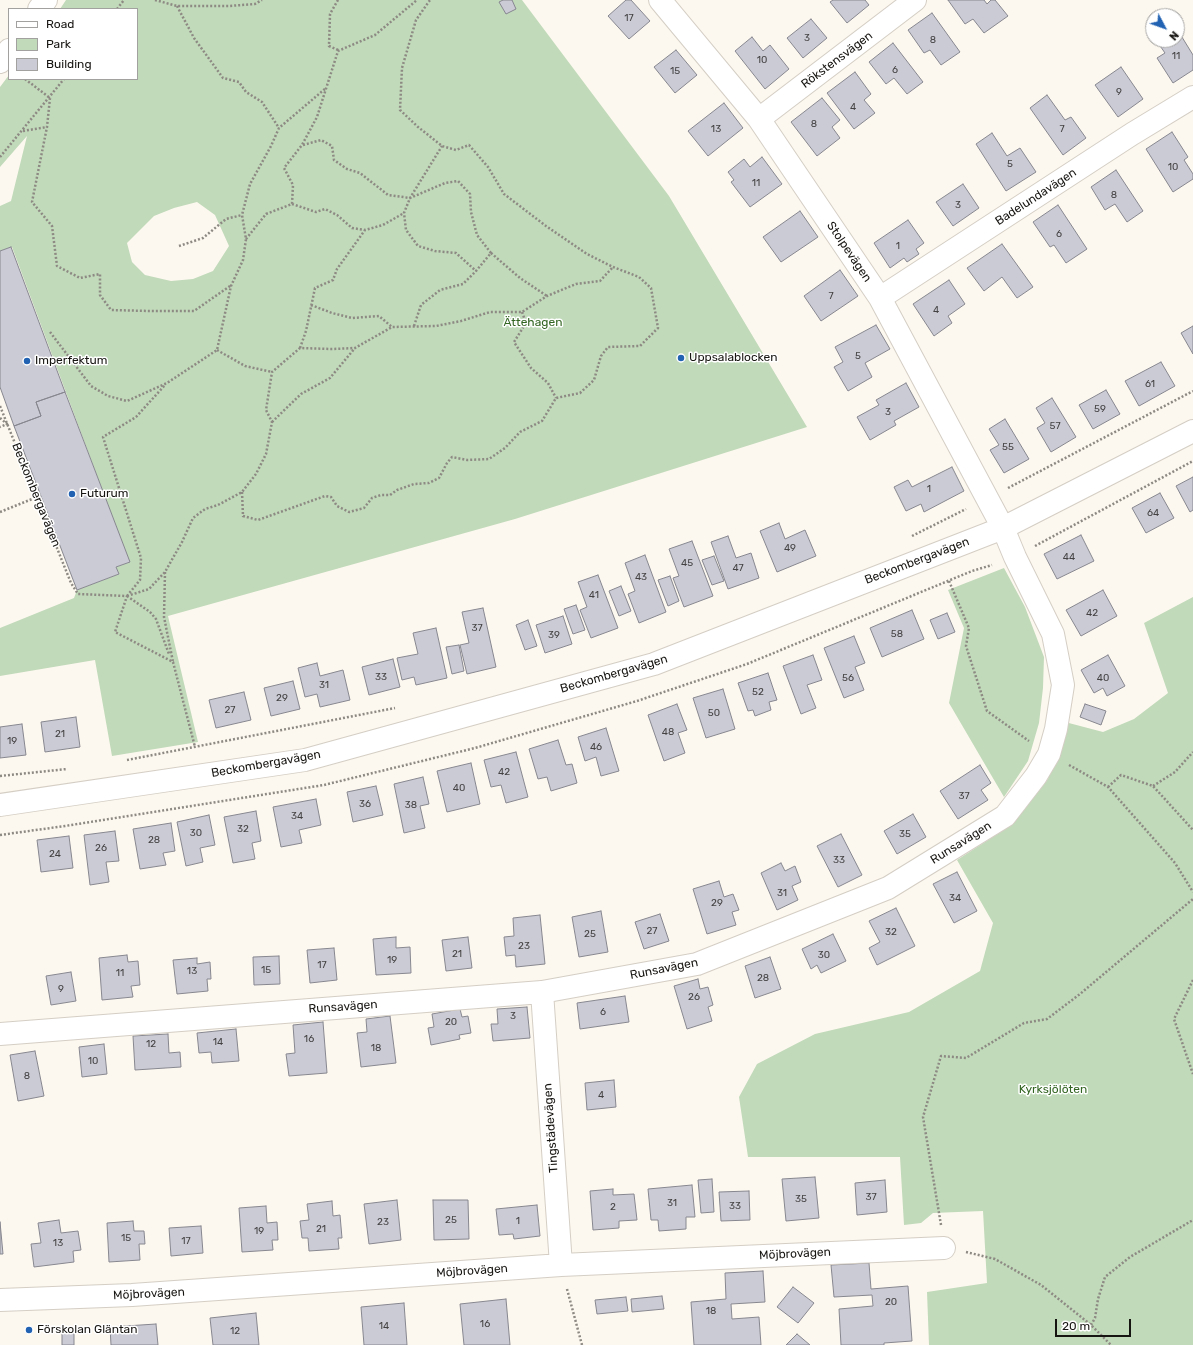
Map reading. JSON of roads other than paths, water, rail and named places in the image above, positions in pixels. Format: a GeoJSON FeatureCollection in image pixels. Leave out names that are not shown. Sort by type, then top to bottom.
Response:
{"type":"FeatureCollection","features":[{"type":"Feature","properties":{"kind":"street","name":"Stolpevägen"},"geometry":{"type":"LineString","coordinates":[[660,0],[759,119],[880,298],[988,499],[1002,528]]}},
{"type":"Feature","properties":{"kind":"street","name":"Rökstensvägen"},"geometry":{"type":"LineString","coordinates":[[759,119],[915,0]]}},
{"type":"Feature","properties":{"kind":"street"},"geometry":{"type":"LineString","coordinates":[[0,62],[8,51]]}},
{"type":"Feature","properties":{"kind":"street","name":"Badelundavägen"},"geometry":{"type":"LineString","coordinates":[[880,298],[1132,134],[1193,97]]}},
{"type":"Feature","properties":{"kind":"street","name":"Beckombergavägen"},"geometry":{"type":"LineString","coordinates":[[0,805],[305,760],[654,664],[1002,528],[1193,431]]}},
{"type":"Feature","properties":{"kind":"street","name":"Runsavägen"},"geometry":{"type":"LineString","coordinates":[[0,1034],[542,992],[697,964],[888,888],[1005,816],[1036,776],[1048,754],[1056,729],[1063,685],[1053,634],[1002,528]]}},
{"type":"Feature","properties":{"kind":"street","name":"Tingstädevägen"},"geometry":{"type":"LineString","coordinates":[[542,992],[561,1265]]}},
{"type":"Feature","properties":{"kind":"street","name":"Möjbrovägen"},"geometry":{"type":"LineString","coordinates":[[0,1300],[132,1295],[561,1265],[944,1248]]}},
{"type":"Feature","properties":{"kind":"place","name":"Uppsalablocken"},"geometry":{"type":"Point","coordinates":[681,358]}},
{"type":"Feature","properties":{"kind":"place","name":"Imperfektum"},"geometry":{"type":"Point","coordinates":[27,361]}},
{"type":"Feature","properties":{"kind":"place","name":"Futurum"},"geometry":{"type":"Point","coordinates":[72,494]}},
{"type":"Feature","properties":{"kind":"place","name":"Förskolan Gläntan"},"geometry":{"type":"Point","coordinates":[29,1330]}},
{"type":"Feature","properties":{"kind":"park label","name":"Ättehagen"},"geometry":{"type":"Point","coordinates":[533,323]}},
{"type":"Feature","properties":{"kind":"park label","name":"Kyrksjölöten"},"geometry":{"type":"Point","coordinates":[1053,1090]}}]}
